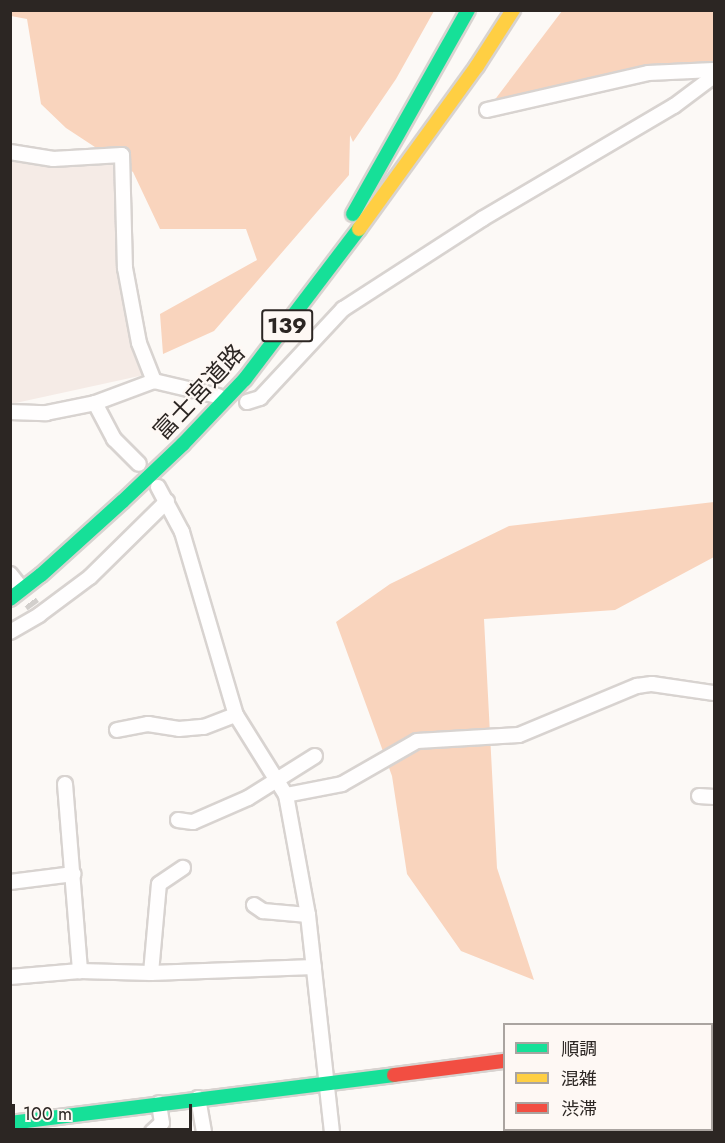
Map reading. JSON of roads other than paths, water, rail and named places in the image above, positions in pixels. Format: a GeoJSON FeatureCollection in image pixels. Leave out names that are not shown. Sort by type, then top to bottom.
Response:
{"type":"FeatureCollection","features":[{"type":"Feature","properties":{"kind":"main road"},"geometry":{"type":"LineString","coordinates":[[245,379],[291,303],[352,215],[381,168],[468,10]]}},
{"type":"Feature","properties":{"kind":"main road","name":"富士宮道路"},"geometry":{"type":"LineString","coordinates":[[10,599],[102,521],[183,444],[245,379],[342,253],[477,66],[513,10]]}},
{"type":"Feature","properties":{"kind":"main road"},"geometry":{"type":"LineString","coordinates":[[477,66],[524,10]]}},
{"type":"Feature","properties":{"kind":"main road"},"geometry":{"type":"LineString","coordinates":[[10,1122],[503,1060]]}},
{"type":"Feature","properties":{"kind":"street"},"geometry":{"type":"LineString","coordinates":[[487,110],[648,73],[714,70]]}},
{"type":"Feature","properties":{"kind":"street"},"geometry":{"type":"LineString","coordinates":[[247,402],[260,398],[343,309],[482,219],[674,106],[714,75]]}},
{"type":"Feature","properties":{"kind":"street"},"geometry":{"type":"LineString","coordinates":[[10,152],[53,159],[122,156],[125,268],[139,343],[154,381]]}},
{"type":"Feature","properties":{"kind":"street"},"geometry":{"type":"LineString","coordinates":[[10,411],[46,412],[95,403],[154,381],[218,396]]}},
{"type":"Feature","properties":{"kind":"street"},"geometry":{"type":"LineString","coordinates":[[95,403],[114,439],[139,464]]}},
{"type":"Feature","properties":{"kind":"street"},"geometry":{"type":"LineString","coordinates":[[158,487],[182,532],[236,716],[286,795],[308,915],[332,1132]]}},
{"type":"Feature","properties":{"kind":"street"},"geometry":{"type":"LineString","coordinates":[[10,632],[36,610],[90,577],[167,501]]}},
{"type":"Feature","properties":{"kind":"street"},"geometry":{"type":"LineString","coordinates":[[286,795],[342,784],[417,741],[519,735],[637,686],[652,684],[714,693]]}},
{"type":"Feature","properties":{"kind":"street"},"geometry":{"type":"LineString","coordinates":[[117,730],[148,724],[180,729],[204,727],[236,716]]}},
{"type":"Feature","properties":{"kind":"street"},"geometry":{"type":"LineString","coordinates":[[178,820],[193,822],[248,798],[315,756]]}},
{"type":"Feature","properties":{"kind":"street"},"geometry":{"type":"LineString","coordinates":[[65,784],[80,970]]}},
{"type":"Feature","properties":{"kind":"street"},"geometry":{"type":"LineString","coordinates":[[699,796],[714,798]]}},
{"type":"Feature","properties":{"kind":"street"},"geometry":{"type":"LineString","coordinates":[[150,973],[159,884],[183,868]]}},
{"type":"Feature","properties":{"kind":"street"},"geometry":{"type":"LineString","coordinates":[[10,882],[73,874]]}},
{"type":"Feature","properties":{"kind":"street"},"geometry":{"type":"LineString","coordinates":[[254,905],[263,911],[308,915]]}},
{"type":"Feature","properties":{"kind":"street"},"geometry":{"type":"LineString","coordinates":[[10,977],[80,970],[150,973],[314,967]]}},
{"type":"Feature","properties":{"kind":"street"},"geometry":{"type":"LineString","coordinates":[[198,1098],[204,1132]]}},
{"type":"Feature","properties":{"kind":"street"},"geometry":{"type":"LineString","coordinates":[[152,1132],[162,1123],[159,1103]]}},
{"type":"Feature","properties":{"kind":"street"},"geometry":{"type":"LineString","coordinates":[[56,1116],[58,1132]]}},
{"type":"Feature","properties":{"kind":"tunnel"},"geometry":{"type":"LineString","coordinates":[[18,585],[33,606]]}}]}
